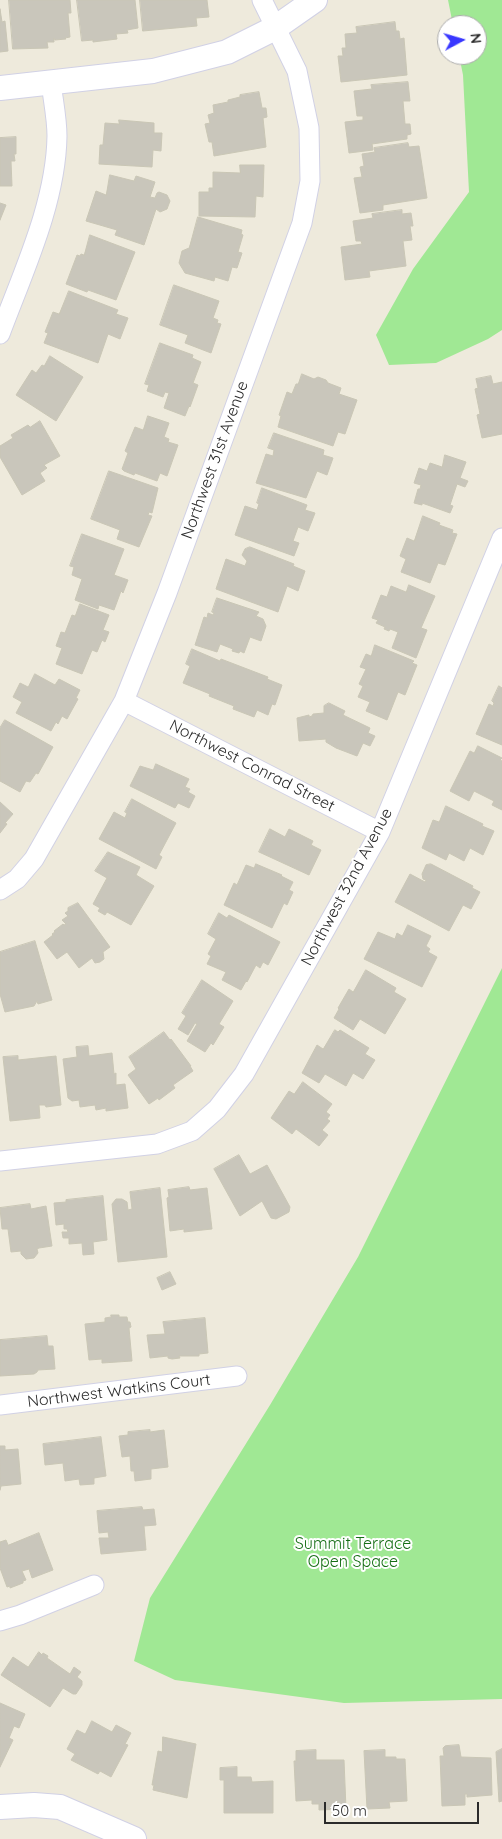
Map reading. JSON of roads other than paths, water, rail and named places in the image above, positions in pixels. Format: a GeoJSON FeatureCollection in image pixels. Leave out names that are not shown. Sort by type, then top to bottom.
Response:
{"type":"FeatureCollection","features":[{"type":"Feature","properties":{"kind":"street","name":"Northwest 31st Avenue"},"geometry":{"type":"LineString","coordinates":[[0,890],[17,879],[34,859],[124,701],[167,593],[302,223],[310,181],[309,128],[298,71],[262,0]]}},
{"type":"Feature","properties":{"kind":"street"},"geometry":{"type":"LineString","coordinates":[[0,88],[153,71],[227,52],[275,28],[315,0]]}},
{"type":"Feature","properties":{"kind":"street"},"geometry":{"type":"LineString","coordinates":[[0,334],[34,243],[52,185],[57,136],[52,82]]}},
{"type":"Feature","properties":{"kind":"street","name":"Northwest 32nd Avenue"},"geometry":{"type":"LineString","coordinates":[[0,1161],[157,1144],[192,1131],[217,1109],[244,1074],[380,832],[502,538]]}},
{"type":"Feature","properties":{"kind":"street","name":"Northwest Conrad Street"},"geometry":{"type":"LineString","coordinates":[[124,701],[380,832]]}},
{"type":"Feature","properties":{"kind":"street","name":"Northwest Watkins Court"},"geometry":{"type":"LineString","coordinates":[[0,1405],[238,1376]]}},
{"type":"Feature","properties":{"kind":"street"},"geometry":{"type":"LineString","coordinates":[[0,1621],[20,1615],[94,1585]]}},
{"type":"Feature","properties":{"kind":"street"},"geometry":{"type":"LineString","coordinates":[[0,1807],[34,1805],[60,1807],[134,1839]]}},
{"type":"Feature","properties":{"kind":"park label","name":"Summit Terrace Open Space"},"geometry":{"type":"Point","coordinates":[353,1553]}}]}
